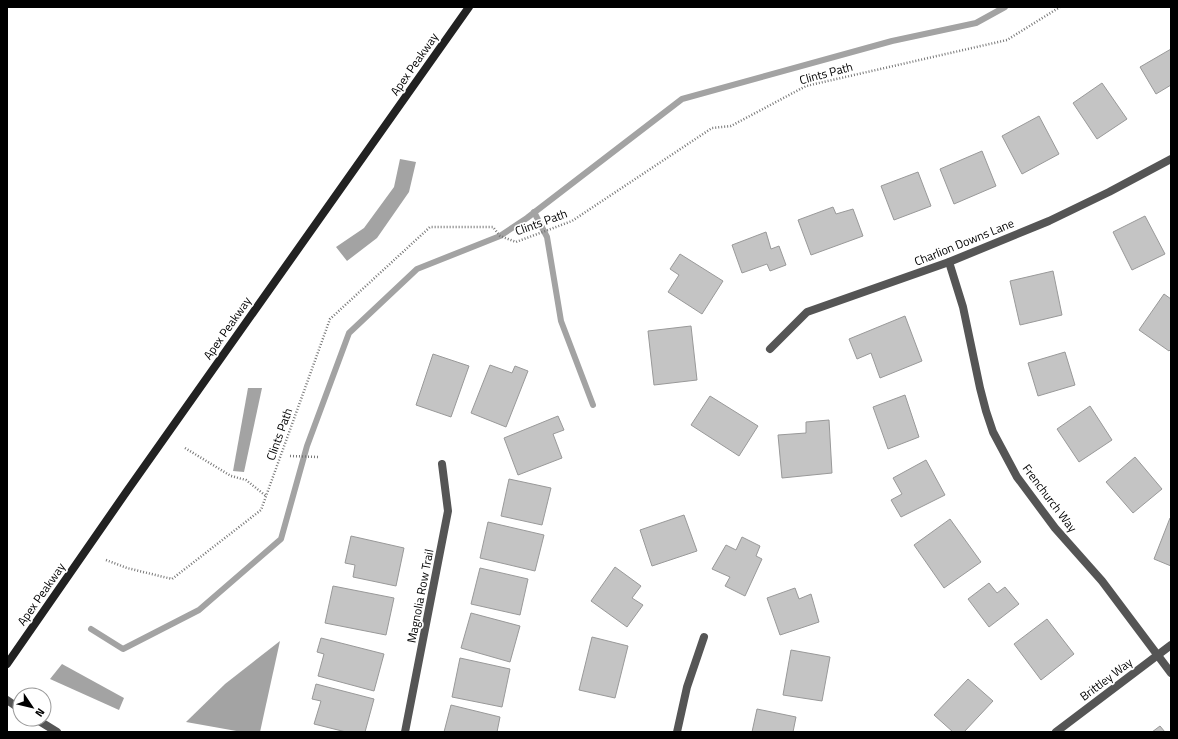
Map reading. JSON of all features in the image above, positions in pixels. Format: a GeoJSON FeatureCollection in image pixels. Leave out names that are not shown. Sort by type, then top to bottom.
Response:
{"type":"FeatureCollection","features":[{"type":"Feature","properties":{"kind":"main road","name":"Apex Peakway"},"geometry":{"type":"LineString","coordinates":[[7,664],[127,491],[469,7]]}},
{"type":"Feature","properties":{"kind":"street","name":"Charlion Downs Lane"},"geometry":{"type":"LineString","coordinates":[[770,349],[807,312],[949,262],[1049,220],[1109,192],[1171,159]]}},
{"type":"Feature","properties":{"kind":"street","name":"Frenchurch Way"},"geometry":{"type":"LineString","coordinates":[[949,262],[963,307],[986,411],[993,432],[1017,477],[1055,528],[1102,581],[1171,673]]}},
{"type":"Feature","properties":{"kind":"street","name":"Magnolia Row Trail"},"geometry":{"type":"LineString","coordinates":[[405,732],[448,511],[442,464]]}},
{"type":"Feature","properties":{"kind":"street"},"geometry":{"type":"LineString","coordinates":[[677,732],[687,687],[704,637]]}},
{"type":"Feature","properties":{"kind":"street","name":"Brittley Way"},"geometry":{"type":"LineString","coordinates":[[1056,732],[1171,645]]}},
{"type":"Feature","properties":{"kind":"path","name":"Clints Path"},"geometry":{"type":"LineString","coordinates":[[106,560],[127,568],[172,579],[261,510],[330,319],[430,228],[493,227],[500,236],[516,242],[572,221],[712,128],[731,126],[806,86],[1007,40],[1060,7]]}},
{"type":"Feature","properties":{"kind":"path"},"geometry":{"type":"LineString","coordinates":[[185,448],[231,476],[246,480],[266,496]]}},
{"type":"Feature","properties":{"kind":"path"},"geometry":{"type":"LineString","coordinates":[[290,456],[318,457]]}},
{"type":"Feature","properties":{"kind":"shaded area"},"geometry":{"type":"Polygon","coordinates":[[[400,159],[416,162],[409,192],[377,238],[347,261],[336,247],[364,228],[394,187],[400,159]]]}},
{"type":"Feature","properties":{"kind":"shaded area"},"geometry":{"type":"Polygon","coordinates":[[[248,388],[262,388],[244,472],[233,471],[248,388]]]}},
{"type":"Feature","properties":{"kind":"shaded area"},"geometry":{"type":"Polygon","coordinates":[[[280,641],[260,732],[242,732],[186,722],[225,684],[280,641]]]}},
{"type":"Feature","properties":{"kind":"shaded area"},"geometry":{"type":"Polygon","coordinates":[[[62,664],[124,698],[119,710],[50,679],[62,664]]]}},
{"type":"Feature","properties":{"kind":"building"},"geometry":{"type":"Polygon","coordinates":[[[1171,49],[1171,85],[1156,94],[1140,67],[1171,49]]]}},
{"type":"Feature","properties":{"kind":"building"},"geometry":{"type":"Polygon","coordinates":[[[1102,83],[1127,119],[1097,139],[1073,103],[1102,83]]]}},
{"type":"Feature","properties":{"kind":"building"},"geometry":{"type":"Polygon","coordinates":[[[1039,116],[1059,154],[1022,174],[1002,136],[1039,116]]]}},
{"type":"Feature","properties":{"kind":"building"},"geometry":{"type":"Polygon","coordinates":[[[982,151],[996,186],[954,204],[940,169],[982,151]]]}},
{"type":"Feature","properties":{"kind":"building"},"geometry":{"type":"Polygon","coordinates":[[[918,172],[931,206],[894,220],[881,186],[918,172]]]}},
{"type":"Feature","properties":{"kind":"building"},"geometry":{"type":"Polygon","coordinates":[[[833,207],[836,214],[853,209],[863,236],[811,255],[798,220],[833,207]]]}},
{"type":"Feature","properties":{"kind":"building"},"geometry":{"type":"Polygon","coordinates":[[[1145,216],[1165,254],[1132,270],[1113,232],[1145,216]]]}},
{"type":"Feature","properties":{"kind":"building"},"geometry":{"type":"Polygon","coordinates":[[[766,232],[771,249],[779,246],[786,265],[770,271],[767,264],[742,273],[732,245],[766,232]]]}},
{"type":"Feature","properties":{"kind":"building"},"geometry":{"type":"Polygon","coordinates":[[[680,254],[723,281],[702,314],[668,292],[679,275],[670,269],[680,254]]]}},
{"type":"Feature","properties":{"kind":"building"},"geometry":{"type":"Polygon","coordinates":[[[1053,271],[1062,315],[1020,325],[1010,281],[1053,271]]]}},
{"type":"Feature","properties":{"kind":"building"},"geometry":{"type":"Polygon","coordinates":[[[1164,294],[1171,299],[1171,349],[1169,351],[1139,330],[1164,294]]]}},
{"type":"Feature","properties":{"kind":"building"},"geometry":{"type":"Polygon","coordinates":[[[905,316],[922,361],[880,378],[871,353],[857,359],[849,339],[905,316]]]}},
{"type":"Feature","properties":{"kind":"building"},"geometry":{"type":"Polygon","coordinates":[[[691,326],[697,380],[654,385],[648,331],[691,326]]]}},
{"type":"Feature","properties":{"kind":"building"},"geometry":{"type":"Polygon","coordinates":[[[1065,352],[1075,385],[1038,396],[1028,363],[1065,352]]]}},
{"type":"Feature","properties":{"kind":"building"},"geometry":{"type":"Polygon","coordinates":[[[433,354],[469,366],[451,417],[416,405],[433,354]]]}},
{"type":"Feature","properties":{"kind":"building"},"geometry":{"type":"Polygon","coordinates":[[[490,365],[512,373],[515,366],[528,371],[506,427],[471,413],[490,365]]]}},
{"type":"Feature","properties":{"kind":"building"},"geometry":{"type":"Polygon","coordinates":[[[905,395],[919,437],[888,449],[873,407],[905,395]]]}},
{"type":"Feature","properties":{"kind":"building"},"geometry":{"type":"Polygon","coordinates":[[[710,396],[758,426],[739,456],[691,425],[710,396]]]}},
{"type":"Feature","properties":{"kind":"building"},"geometry":{"type":"Polygon","coordinates":[[[1090,406],[1112,440],[1079,462],[1057,429],[1090,406]]]}},
{"type":"Feature","properties":{"kind":"building"},"geometry":{"type":"Polygon","coordinates":[[[558,416],[564,430],[553,434],[562,458],[518,475],[504,438],[558,416]]]}},
{"type":"Feature","properties":{"kind":"building"},"geometry":{"type":"Polygon","coordinates":[[[829,420],[832,473],[782,478],[778,435],[806,433],[806,422],[829,420]]]}},
{"type":"Feature","properties":{"kind":"building"},"geometry":{"type":"Polygon","coordinates":[[[1135,457],[1162,489],[1133,513],[1106,482],[1135,457]]]}},
{"type":"Feature","properties":{"kind":"building"},"geometry":{"type":"Polygon","coordinates":[[[926,460],[945,495],[901,517],[891,500],[902,494],[893,478],[926,460]]]}},
{"type":"Feature","properties":{"kind":"building"},"geometry":{"type":"Polygon","coordinates":[[[509,479],[551,488],[542,525],[501,516],[509,479]]]}},
{"type":"Feature","properties":{"kind":"building"},"geometry":{"type":"Polygon","coordinates":[[[684,515],[697,551],[652,566],[640,530],[684,515]]]}},
{"type":"Feature","properties":{"kind":"building"},"geometry":{"type":"Polygon","coordinates":[[[1171,518],[1171,566],[1154,559],[1171,518]]]}},
{"type":"Feature","properties":{"kind":"building"},"geometry":{"type":"Polygon","coordinates":[[[950,519],[981,562],[944,588],[914,545],[950,519]]]}},
{"type":"Feature","properties":{"kind":"building"},"geometry":{"type":"Polygon","coordinates":[[[488,522],[544,535],[535,571],[480,558],[488,522]]]}},
{"type":"Feature","properties":{"kind":"building"},"geometry":{"type":"Polygon","coordinates":[[[351,536],[404,548],[396,586],[353,577],[355,565],[345,563],[351,536]]]}},
{"type":"Feature","properties":{"kind":"building"},"geometry":{"type":"Polygon","coordinates":[[[742,537],[760,546],[756,556],[762,559],[745,596],[725,586],[730,577],[712,569],[726,545],[736,550],[742,537]]]}},
{"type":"Feature","properties":{"kind":"building"},"geometry":{"type":"Polygon","coordinates":[[[615,567],[641,586],[632,598],[643,605],[627,627],[591,601],[615,567]]]}},
{"type":"Feature","properties":{"kind":"building"},"geometry":{"type":"Polygon","coordinates":[[[480,568],[528,579],[520,615],[471,604],[480,568]]]}},
{"type":"Feature","properties":{"kind":"building"},"geometry":{"type":"Polygon","coordinates":[[[989,583],[997,593],[1005,587],[1019,604],[989,627],[968,599],[989,583]]]}},
{"type":"Feature","properties":{"kind":"building"},"geometry":{"type":"Polygon","coordinates":[[[333,586],[394,598],[386,635],[325,623],[333,586]]]}},
{"type":"Feature","properties":{"kind":"building"},"geometry":{"type":"Polygon","coordinates":[[[795,588],[799,599],[811,594],[819,622],[780,635],[767,598],[795,588]]]}},
{"type":"Feature","properties":{"kind":"building"},"geometry":{"type":"Polygon","coordinates":[[[471,613],[520,626],[510,662],[461,648],[471,613]]]}},
{"type":"Feature","properties":{"kind":"building"},"geometry":{"type":"Polygon","coordinates":[[[1047,619],[1074,654],[1041,680],[1014,644],[1047,619]]]}},
{"type":"Feature","properties":{"kind":"building"},"geometry":{"type":"Polygon","coordinates":[[[592,637],[628,646],[615,698],[579,690],[592,637]]]}},
{"type":"Feature","properties":{"kind":"building"},"geometry":{"type":"Polygon","coordinates":[[[321,638],[384,654],[374,691],[318,676],[324,654],[317,652],[321,638]]]}},
{"type":"Feature","properties":{"kind":"building"},"geometry":{"type":"Polygon","coordinates":[[[791,650],[830,657],[822,701],[783,695],[791,650]]]}},
{"type":"Feature","properties":{"kind":"building"},"geometry":{"type":"Polygon","coordinates":[[[460,658],[510,669],[502,707],[452,697],[460,658]]]}},
{"type":"Feature","properties":{"kind":"building"},"geometry":{"type":"Polygon","coordinates":[[[968,679],[993,701],[964,732],[953,732],[934,715],[968,679]]]}},
{"type":"Feature","properties":{"kind":"building"},"geometry":{"type":"Polygon","coordinates":[[[316,684],[374,699],[365,732],[346,732],[314,724],[321,701],[312,699],[316,684]]]}},
{"type":"Feature","properties":{"kind":"building"},"geometry":{"type":"Polygon","coordinates":[[[451,705],[500,717],[497,732],[444,732],[451,705]]]}},
{"type":"Feature","properties":{"kind":"building"},"geometry":{"type":"Polygon","coordinates":[[[757,709],[796,717],[793,732],[752,732],[757,709]]]}},
{"type":"Feature","properties":{"kind":"building"},"geometry":{"type":"Polygon","coordinates":[[[1160,726],[1165,732],[1152,732],[1160,726]]]}},
{"type":"Feature","properties":{"kind":"waterway"},"geometry":{"type":"LineString","coordinates":[[91,629],[123,649],[199,610],[281,539],[307,446],[349,333],[417,269],[500,236],[527,218],[682,99],[892,41],[976,23],[1005,7]]}},
{"type":"Feature","properties":{"kind":"waterway"},"geometry":{"type":"LineString","coordinates":[[534,212],[547,237],[561,321],[593,405]]}}]}
